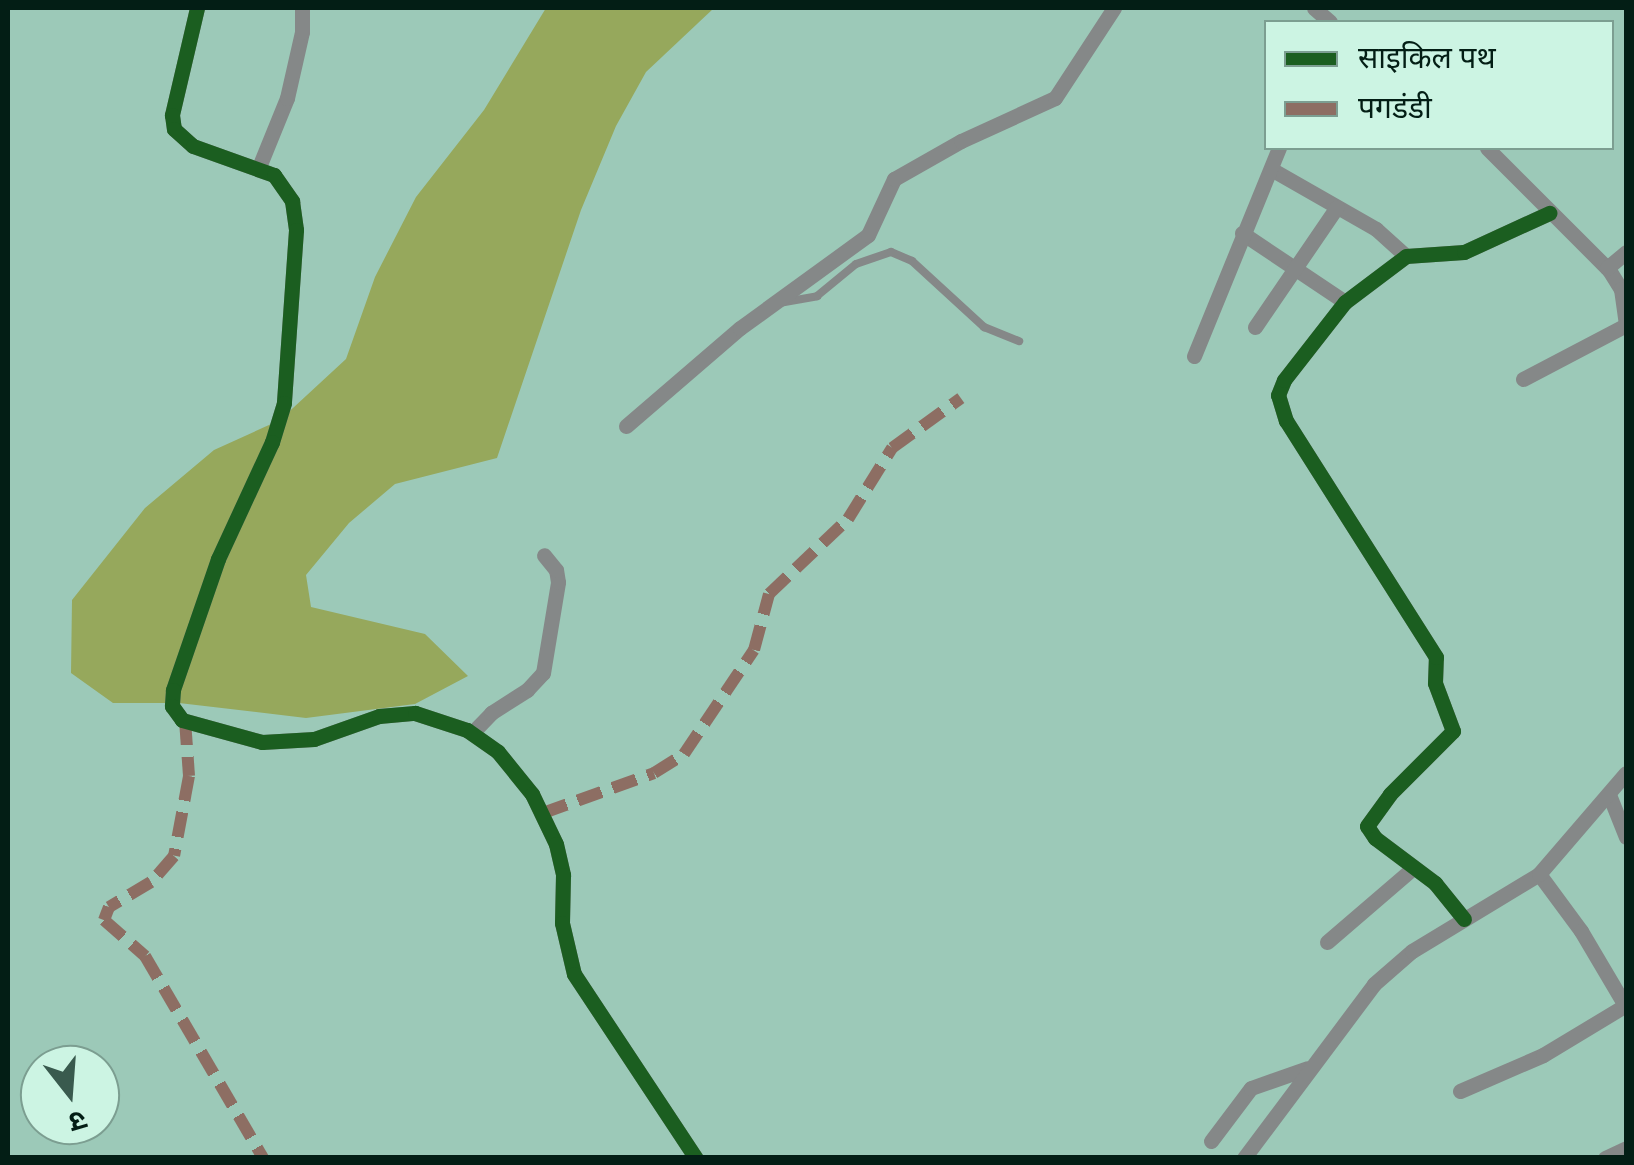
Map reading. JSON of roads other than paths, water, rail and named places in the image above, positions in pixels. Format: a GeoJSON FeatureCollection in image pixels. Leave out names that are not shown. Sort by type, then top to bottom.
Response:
{"type":"FeatureCollection","features":[{"type":"Feature","properties":{"kind":"street"},"geometry":{"type":"LineString","coordinates":[[197,8],[172,115],[174,129],[193,146],[259,167],[284,184],[292,201],[296,230],[284,403],[272,442],[218,559],[173,690],[172,706],[182,720],[252,742],[314,739],[397,712],[434,718],[472,733],[498,752],[546,818],[560,861],[562,923],[574,974],[696,1158]]}},
{"type":"Feature","properties":{"kind":"street"},"geometry":{"type":"LineString","coordinates":[[259,167],[287,98],[302,32],[302,8]]}},
{"type":"Feature","properties":{"kind":"street"},"geometry":{"type":"LineString","coordinates":[[626,426],[775,303],[868,234],[894,179],[961,141],[1055,98],[1114,8]]}},
{"type":"Feature","properties":{"kind":"street"},"geometry":{"type":"LineString","coordinates":[[1194,356],[1278,150]]}},
{"type":"Feature","properties":{"kind":"street"},"geometry":{"type":"LineString","coordinates":[[1489,150],[1607,268],[1621,289],[1626,324],[1578,346],[1523,379]]}},
{"type":"Feature","properties":{"kind":"street"},"geometry":{"type":"LineString","coordinates":[[1271,169],[1376,229],[1406,256]]}},
{"type":"Feature","properties":{"kind":"street"},"geometry":{"type":"LineString","coordinates":[[1254,327],[1337,207]]}},
{"type":"Feature","properties":{"kind":"street"},"geometry":{"type":"LineString","coordinates":[[1464,919],[1435,882],[1375,838],[1367,826],[1390,794],[1453,732],[1436,684],[1436,657],[1278,405],[1284,380],[1345,302],[1406,256],[1464,252],[1549,213]]}},
{"type":"Feature","properties":{"kind":"street"},"geometry":{"type":"LineString","coordinates":[[1242,233],[1345,302]]}},
{"type":"Feature","properties":{"kind":"street"},"geometry":{"type":"LineString","coordinates":[[1607,268],[1626,252]]}},
{"type":"Feature","properties":{"kind":"street"},"geometry":{"type":"LineString","coordinates":[[472,733],[490,713],[528,690],[544,673],[558,593],[556,570],[544,555]]}},
{"type":"Feature","properties":{"kind":"street"},"geometry":{"type":"LineString","coordinates":[[1244,1158],[1374,984],[1412,952],[1539,874],[1610,797],[1626,773]]}},
{"type":"Feature","properties":{"kind":"street"},"geometry":{"type":"LineString","coordinates":[[1610,797],[1626,837]]}},
{"type":"Feature","properties":{"kind":"street"},"geometry":{"type":"LineString","coordinates":[[1327,942],[1413,868]]}},
{"type":"Feature","properties":{"kind":"street"},"geometry":{"type":"LineString","coordinates":[[1460,1091],[1543,1056],[1625,1001],[1582,932],[1539,874]]}},
{"type":"Feature","properties":{"kind":"street"},"geometry":{"type":"LineString","coordinates":[[1211,1141],[1251,1088],[1308,1068]]}},
{"type":"Feature","properties":{"kind":"street"},"geometry":{"type":"LineString","coordinates":[[1605,1158],[1626,1148]]}},
{"type":"Feature","properties":{"kind":"lane"},"geometry":{"type":"LineString","coordinates":[[775,303],[818,296],[856,264],[891,252],[912,262],[984,327],[1020,341]]}}]}
